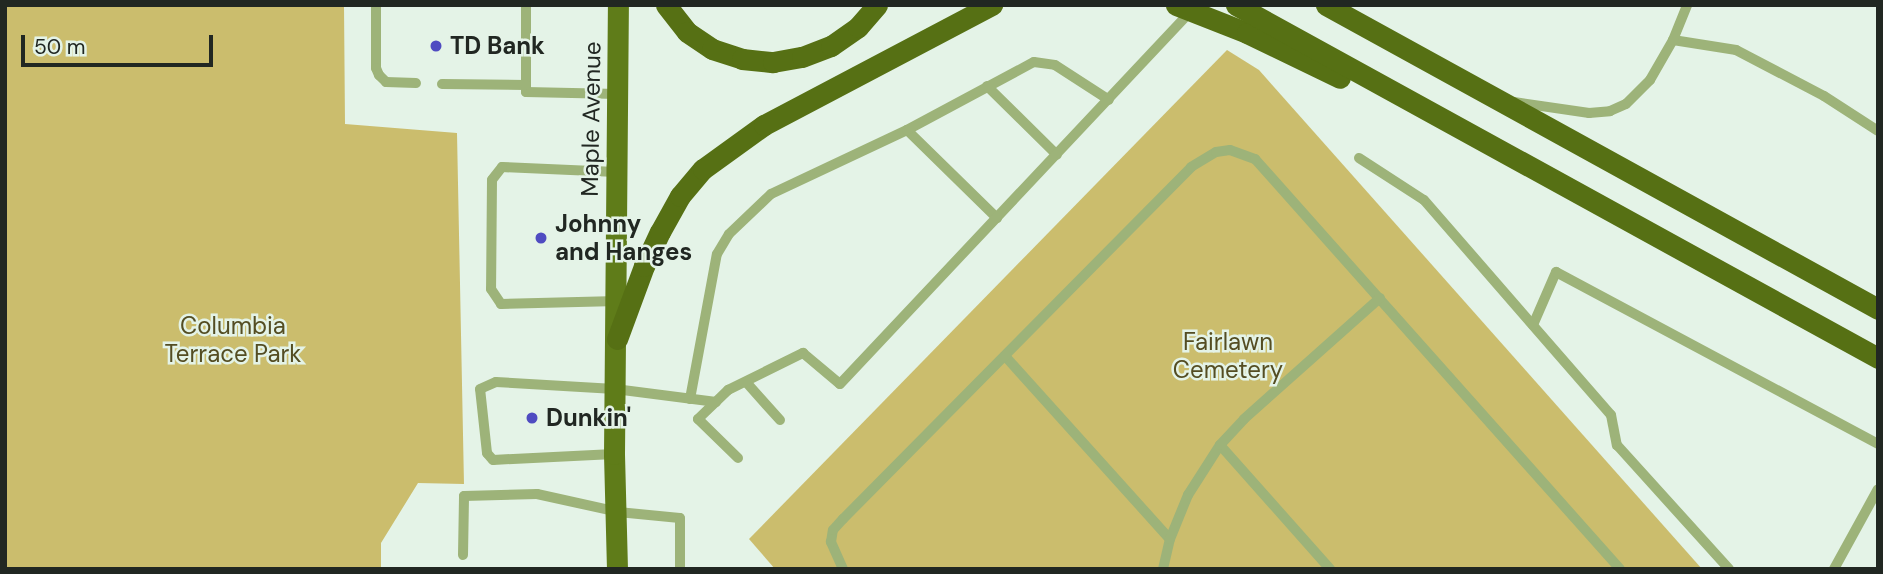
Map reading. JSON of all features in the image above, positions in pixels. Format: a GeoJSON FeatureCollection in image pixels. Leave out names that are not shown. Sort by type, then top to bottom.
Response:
{"type":"FeatureCollection","features":[{"type":"Feature","properties":{"kind":"highway"},"geometry":{"type":"LineString","coordinates":[[666,5],[687,32],[712,49],[742,59],[773,62],[802,57],[831,46],[858,27],[877,5]]}},
{"type":"Feature","properties":{"kind":"highway"},"geometry":{"type":"LineString","coordinates":[[617,339],[643,266],[660,232],[680,196],[703,169],[764,125],[992,5]]}},
{"type":"Feature","properties":{"kind":"highway"},"geometry":{"type":"LineString","coordinates":[[1236,5],[1878,358]]}},
{"type":"Feature","properties":{"kind":"highway"},"geometry":{"type":"LineString","coordinates":[[1326,5],[1878,309]]}},
{"type":"Feature","properties":{"kind":"highway"},"geometry":{"type":"LineString","coordinates":[[1333,5],[1371,30]]}},
{"type":"Feature","properties":{"kind":"highway"},"geometry":{"type":"LineString","coordinates":[[1184,8],[1247,33],[1541,173]]}},
{"type":"Feature","properties":{"kind":"main road","name":"Maple Avenue"},"geometry":{"type":"LineString","coordinates":[[617,569],[618,512],[614,454],[618,301],[618,5]]}},
{"type":"Feature","properties":{"kind":"lane"},"geometry":{"type":"LineString","coordinates":[[376,5],[376,68],[379,75],[386,82],[416,83]]}},
{"type":"Feature","properties":{"kind":"lane"},"geometry":{"type":"LineString","coordinates":[[526,5],[526,92],[618,94]]}},
{"type":"Feature","properties":{"kind":"lane"},"geometry":{"type":"LineString","coordinates":[[1494,98],[1578,112],[1610,111],[1640,94],[1673,40],[1687,5]]}},
{"type":"Feature","properties":{"kind":"lane"},"geometry":{"type":"LineString","coordinates":[[738,458],[698,419],[729,390],[803,354],[841,384],[1109,100],[1184,8]]}},
{"type":"Feature","properties":{"kind":"lane"},"geometry":{"type":"LineString","coordinates":[[1673,40],[1736,50],[1824,96],[1878,131]]}},
{"type":"Feature","properties":{"kind":"lane"},"geometry":{"type":"LineString","coordinates":[[690,399],[718,254],[729,233],[771,194],[907,130],[1034,62],[1055,65],[1109,100]]}},
{"type":"Feature","properties":{"kind":"lane"},"geometry":{"type":"LineString","coordinates":[[442,84],[526,85]]}},
{"type":"Feature","properties":{"kind":"lane"},"geometry":{"type":"LineString","coordinates":[[986,86],[1057,155]]}},
{"type":"Feature","properties":{"kind":"lane"},"geometry":{"type":"LineString","coordinates":[[907,130],[997,218]]}},
{"type":"Feature","properties":{"kind":"lane"},"geometry":{"type":"LineString","coordinates":[[843,569],[831,542],[834,530],[1191,167],[1216,152],[1230,150],[1255,159],[1620,569]]}},
{"type":"Feature","properties":{"kind":"lane"},"geometry":{"type":"LineString","coordinates":[[1359,158],[1424,200],[1611,415],[1617,445],[1729,569]]}},
{"type":"Feature","properties":{"kind":"lane"},"geometry":{"type":"LineString","coordinates":[[616,172],[502,167],[492,180],[491,289],[501,304],[618,301]]}},
{"type":"Feature","properties":{"kind":"lane"},"geometry":{"type":"LineString","coordinates":[[1533,325],[1556,272],[1878,444]]}},
{"type":"Feature","properties":{"kind":"lane"},"geometry":{"type":"LineString","coordinates":[[1163,569],[1170,539],[1188,495],[1220,445],[1244,419],[1380,298]]}},
{"type":"Feature","properties":{"kind":"lane"},"geometry":{"type":"LineString","coordinates":[[1005,356],[1170,539]]}},
{"type":"Feature","properties":{"kind":"lane"},"geometry":{"type":"LineString","coordinates":[[614,454],[493,460],[487,453],[480,389],[496,382],[615,389],[716,402]]}},
{"type":"Feature","properties":{"kind":"lane"},"geometry":{"type":"LineString","coordinates":[[746,382],[780,419]]}},
{"type":"Feature","properties":{"kind":"lane"},"geometry":{"type":"LineString","coordinates":[[1220,445],[1330,569]]}},
{"type":"Feature","properties":{"kind":"lane"},"geometry":{"type":"LineString","coordinates":[[1834,569],[1878,489]]}},
{"type":"Feature","properties":{"kind":"lane"},"geometry":{"type":"LineString","coordinates":[[463,555],[464,496],[537,494],[618,512],[680,518],[680,564],[691,569]]}},
{"type":"Feature","properties":{"kind":"green space","name":"Columbia Terrace Park"},"geometry":{"type":"Polygon","coordinates":[[[5,5],[344,5],[345,124],[457,133],[464,484],[418,483],[381,543],[381,569],[5,569],[5,5]]]}},
{"type":"Feature","properties":{"kind":"green space","name":"Fairlawn Cemetery"},"geometry":{"type":"Polygon","coordinates":[[[1227,50],[1259,70],[1702,569],[775,569],[749,539],[1227,50]]]}},
{"type":"Feature","properties":{"kind":"place","name":"TD Bank"},"geometry":{"type":"Point","coordinates":[436,46]}},
{"type":"Feature","properties":{"kind":"place","name":"Johnny and Hanges"},"geometry":{"type":"Point","coordinates":[541,238]}},
{"type":"Feature","properties":{"kind":"place","name":"Dunkin'"},"geometry":{"type":"Point","coordinates":[532,418]}}]}
